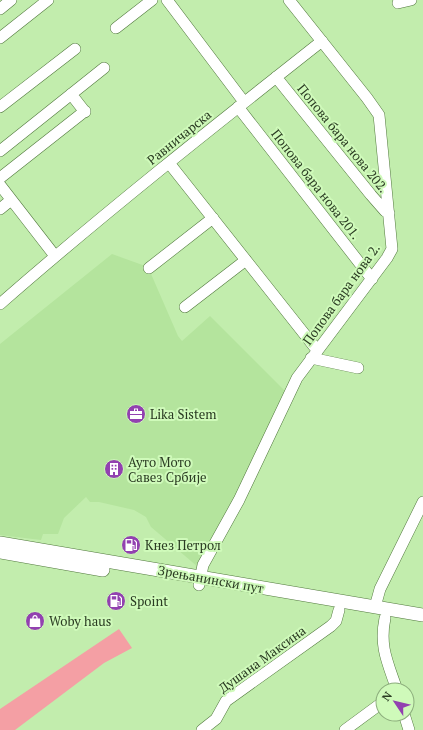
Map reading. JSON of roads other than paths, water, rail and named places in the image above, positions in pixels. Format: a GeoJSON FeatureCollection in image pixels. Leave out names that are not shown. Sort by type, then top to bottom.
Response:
{"type":"FeatureCollection","features":[{"type":"Feature","properties":{"kind":"main road","name":"Зрењанински пут"},"geometry":{"type":"LineString","coordinates":[[0,543],[199,581],[339,610],[423,624]]}},
{"type":"Feature","properties":{"kind":"main road","name":"Зрењанински пут"},"geometry":{"type":"LineString","coordinates":[[0,552],[423,615]]}},
{"type":"Feature","properties":{"kind":"street"},"geometry":{"type":"LineString","coordinates":[[0,9],[11,0]]}},
{"type":"Feature","properties":{"kind":"street"},"geometry":{"type":"LineString","coordinates":[[0,38],[48,0]]}},
{"type":"Feature","properties":{"kind":"street"},"geometry":{"type":"LineString","coordinates":[[116,28],[152,0]]}},
{"type":"Feature","properties":{"kind":"street","name":"Попова бара нова 201."},"geometry":{"type":"LineString","coordinates":[[167,0],[241,105],[372,278]]}},
{"type":"Feature","properties":{"kind":"street","name":"Попова бара нова 2."},"geometry":{"type":"LineString","coordinates":[[199,581],[203,565],[239,500],[293,387],[314,354],[387,258],[392,249],[390,213],[378,116],[367,98],[289,0]]}},
{"type":"Feature","properties":{"kind":"street"},"geometry":{"type":"LineString","coordinates":[[398,3],[411,0]]}},
{"type":"Feature","properties":{"kind":"street","name":"Равничарска"},"geometry":{"type":"LineString","coordinates":[[0,304],[55,256],[322,41]]}},
{"type":"Feature","properties":{"kind":"street"},"geometry":{"type":"LineString","coordinates":[[0,107],[75,49]]}},
{"type":"Feature","properties":{"kind":"street"},"geometry":{"type":"LineString","coordinates":[[0,151],[104,68]]}},
{"type":"Feature","properties":{"kind":"street","name":"Попова бара нова 202."},"geometry":{"type":"LineString","coordinates":[[276,77],[385,212],[390,213]]}},
{"type":"Feature","properties":{"kind":"street"},"geometry":{"type":"LineString","coordinates":[[0,178],[85,112],[71,94]]}},
{"type":"Feature","properties":{"kind":"street"},"geometry":{"type":"LineString","coordinates":[[169,163],[246,260],[314,354],[358,368]]}},
{"type":"Feature","properties":{"kind":"street"},"geometry":{"type":"LineString","coordinates":[[0,185],[55,256]]}},
{"type":"Feature","properties":{"kind":"street"},"geometry":{"type":"LineString","coordinates":[[0,209],[11,200]]}},
{"type":"Feature","properties":{"kind":"street"},"geometry":{"type":"LineString","coordinates":[[150,268],[213,218]]}},
{"type":"Feature","properties":{"kind":"street"},"geometry":{"type":"LineString","coordinates":[[185,307],[246,260]]}},
{"type":"Feature","properties":{"kind":"street"},"geometry":{"type":"LineString","coordinates":[[375,608],[380,590],[423,502]]}},
{"type":"Feature","properties":{"kind":"street","name":"Душана Максина"},"geometry":{"type":"LineString","coordinates":[[202,730],[215,720],[226,701],[331,626],[336,621],[339,610]]}},
{"type":"Feature","properties":{"kind":"street"},"geometry":{"type":"LineString","coordinates":[[384,618],[382,640],[395,682]]}},
{"type":"Feature","properties":{"kind":"street"},"geometry":{"type":"LineString","coordinates":[[346,730],[375,708]]}},
{"type":"Feature","properties":{"kind":"place","name":"Lika Sistem"},"geometry":{"type":"Point","coordinates":[136,414]}},
{"type":"Feature","properties":{"kind":"place","name":"Ауто Мото Савез Србије"},"geometry":{"type":"Point","coordinates":[114,469]}},
{"type":"Feature","properties":{"kind":"place","name":"Кнез Петрол"},"geometry":{"type":"Point","coordinates":[131,545]}},
{"type":"Feature","properties":{"kind":"place","name":"Spoint"},"geometry":{"type":"Point","coordinates":[116,601]}},
{"type":"Feature","properties":{"kind":"place","name":"Woby haus"},"geometry":{"type":"Point","coordinates":[35,621]}}]}
